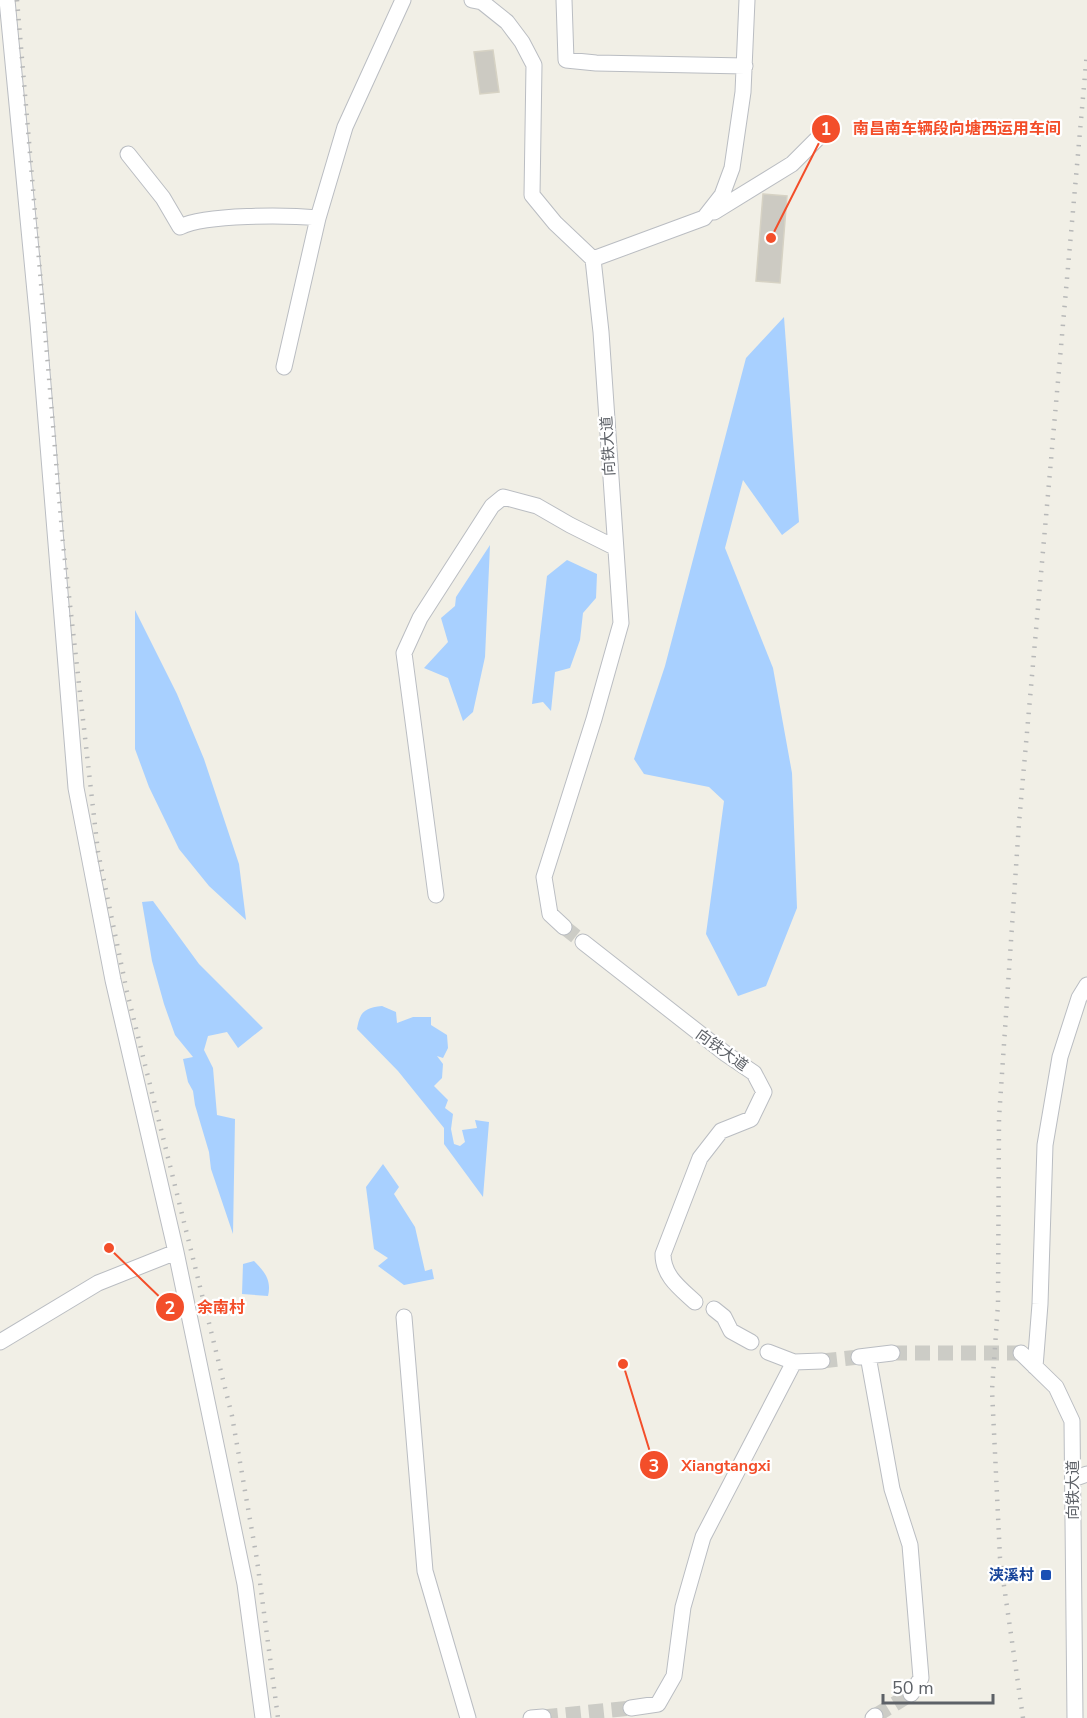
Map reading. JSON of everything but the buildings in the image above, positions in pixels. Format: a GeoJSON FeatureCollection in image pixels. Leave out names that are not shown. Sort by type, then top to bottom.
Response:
{"type":"FeatureCollection","features":[{"type":"Feature","properties":{"kind":"street"},"geometry":{"type":"LineString","coordinates":[[7,0],[39,335],[76,788],[113,980],[176,1252],[245,1584],[263,1718]]}},
{"type":"Feature","properties":{"kind":"street"},"geometry":{"type":"LineString","coordinates":[[284,367],[318,218],[345,127],[403,0]]}},
{"type":"Feature","properties":{"kind":"street"},"geometry":{"type":"LineString","coordinates":[[472,0],[483,2],[507,22],[522,42],[534,65],[532,195],[555,223],[593,259],[704,218],[792,164],[819,137]]}},
{"type":"Feature","properties":{"kind":"street"},"geometry":{"type":"LineString","coordinates":[[564,0],[567,60],[596,63],[744,66]]}},
{"type":"Feature","properties":{"kind":"street"},"geometry":{"type":"LineString","coordinates":[[704,218],[722,195],[732,168],[743,92],[747,0]]}},
{"type":"Feature","properties":{"kind":"street"},"geometry":{"type":"LineString","coordinates":[[128,154],[163,198],[180,227],[207,220],[290,215],[318,218]]}},
{"type":"Feature","properties":{"kind":"street","name":"向铁大道"},"geometry":{"type":"LineString","coordinates":[[564,927],[550,914],[544,878],[594,719],[621,623],[601,332],[593,259]]}},
{"type":"Feature","properties":{"kind":"street"},"geometry":{"type":"LineString","coordinates":[[436,895],[404,653],[420,618],[492,506],[503,497],[537,506],[614,546]]}},
{"type":"Feature","properties":{"kind":"street","name":"向铁大道"},"geometry":{"type":"LineString","coordinates":[[583,942],[726,1054],[754,1073],[764,1092],[751,1119],[721,1131],[700,1158],[663,1254],[663,1265],[673,1282],[695,1302]]}},
{"type":"Feature","properties":{"kind":"street"},"geometry":{"type":"LineString","coordinates":[[1035,1367],[1040,1305],[1045,1145],[1060,1057],[1079,998],[1087,985]]}},
{"type":"Feature","properties":{"kind":"street"},"geometry":{"type":"LineString","coordinates":[[0,1342],[98,1283],[176,1252]]}},
{"type":"Feature","properties":{"kind":"street"},"geometry":{"type":"LineString","coordinates":[[714,1309],[724,1317],[731,1331],[752,1342]]}},
{"type":"Feature","properties":{"kind":"street"},"geometry":{"type":"LineString","coordinates":[[404,1317],[425,1570],[468,1718]]}},
{"type":"Feature","properties":{"kind":"street"},"geometry":{"type":"LineString","coordinates":[[768,1352],[794,1362],[822,1361]]}},
{"type":"Feature","properties":{"kind":"street"},"geometry":{"type":"LineString","coordinates":[[892,1353],[863,1357],[892,1489],[909,1545],[921,1678],[911,1694]]}},
{"type":"Feature","properties":{"kind":"street","name":"向铁大道"},"geometry":{"type":"LineString","coordinates":[[1021,1353],[1056,1387],[1072,1421],[1080,1477],[1075,1718]]}},
{"type":"Feature","properties":{"kind":"street"},"geometry":{"type":"LineString","coordinates":[[631,1708],[658,1704],[674,1676],[683,1607],[703,1538],[794,1362]]}},
{"type":"Feature","properties":{"kind":"water"},"geometry":{"type":"Polygon","coordinates":[[[784,317],[799,522],[782,535],[743,480],[725,548],[773,668],[792,773],[797,908],[766,986],[738,996],[706,934],[724,801],[709,787],[644,774],[634,759],[665,666],[746,358],[784,317]]]}},
{"type":"Feature","properties":{"kind":"water"},"geometry":{"type":"Polygon","coordinates":[[[490,545],[485,657],[473,712],[463,721],[448,678],[424,668],[448,642],[441,618],[455,606],[456,597],[490,545]]]}},
{"type":"Feature","properties":{"kind":"water"},"geometry":{"type":"Polygon","coordinates":[[[567,560],[597,574],[596,598],[583,613],[580,640],[570,668],[555,672],[551,711],[543,702],[532,704],[547,576],[567,560]]]}},
{"type":"Feature","properties":{"kind":"water"},"geometry":{"type":"Polygon","coordinates":[[[135,610],[177,694],[204,759],[239,864],[246,920],[209,886],[179,849],[149,787],[135,749],[135,610]]]}},
{"type":"Feature","properties":{"kind":"water"},"geometry":{"type":"Polygon","coordinates":[[[153,901],[199,964],[263,1028],[238,1048],[227,1032],[208,1036],[204,1050],[213,1068],[217,1115],[235,1119],[233,1234],[211,1169],[209,1152],[193,1091],[188,1082],[183,1059],[193,1057],[175,1035],[152,961],[142,902],[153,901]]]}},
{"type":"Feature","properties":{"kind":"water"},"geometry":{"type":"Polygon","coordinates":[[[382,1006],[396,1012],[397,1023],[413,1017],[431,1017],[431,1025],[447,1035],[448,1048],[443,1058],[437,1056],[443,1064],[442,1078],[434,1086],[448,1100],[445,1108],[453,1114],[451,1129],[454,1144],[460,1146],[465,1142],[462,1130],[477,1128],[475,1120],[489,1122],[483,1197],[444,1144],[444,1128],[398,1071],[357,1029],[364,1012],[382,1006]]]}},
{"type":"Feature","properties":{"kind":"water"},"geometry":{"type":"Polygon","coordinates":[[[383,1164],[399,1187],[394,1194],[415,1227],[425,1271],[432,1269],[434,1279],[404,1285],[378,1266],[388,1258],[374,1249],[366,1187],[383,1164]]]}},
{"type":"Feature","properties":{"kind":"water"},"geometry":{"type":"Polygon","coordinates":[[[254,1261],[264,1272],[268,1281],[268,1296],[242,1294],[243,1264],[254,1261]]]}},
{"type":"Feature","properties":{"kind":"tunnel"},"geometry":{"type":"LineString","coordinates":[[564,927],[583,942]]}},
{"type":"Feature","properties":{"kind":"tunnel"},"geometry":{"type":"LineString","coordinates":[[892,1353],[1021,1353]]}},
{"type":"Feature","properties":{"kind":"tunnel"},"geometry":{"type":"LineString","coordinates":[[822,1361],[859,1357]]}},
{"type":"Feature","properties":{"kind":"tunnel"},"geometry":{"type":"LineString","coordinates":[[875,1716],[911,1694]]}},
{"type":"Feature","properties":{"kind":"tunnel"},"geometry":{"type":"LineString","coordinates":[[543,1717],[631,1708]]}},
{"type":"Feature","properties":{"kind":"railway"},"geometry":{"type":"LineString","coordinates":[[17,0],[63,543],[98,852],[127,992],[232,1416],[257,1560],[278,1718]]}},
{"type":"Feature","properties":{"kind":"railway"},"geometry":{"type":"LineString","coordinates":[[1023,1718],[1000,1558],[992,1390],[998,1304],[999,1118],[1019,823],[1087,52]]}},
{"type":"Feature","properties":{"kind":"place","name":"南昌南车辆段向塘西运用车间"},"geometry":{"type":"Point","coordinates":[771,238]}},
{"type":"Feature","properties":{"kind":"place","name":"余南村"},"geometry":{"type":"Point","coordinates":[109,1248]}},
{"type":"Feature","properties":{"kind":"place","name":"Xiangtangxi"},"geometry":{"type":"Point","coordinates":[623,1364]}},
{"type":"Feature","properties":{"kind":"place","name":"浃溪村"},"geometry":{"type":"Point","coordinates":[1046,1575]}}]}
